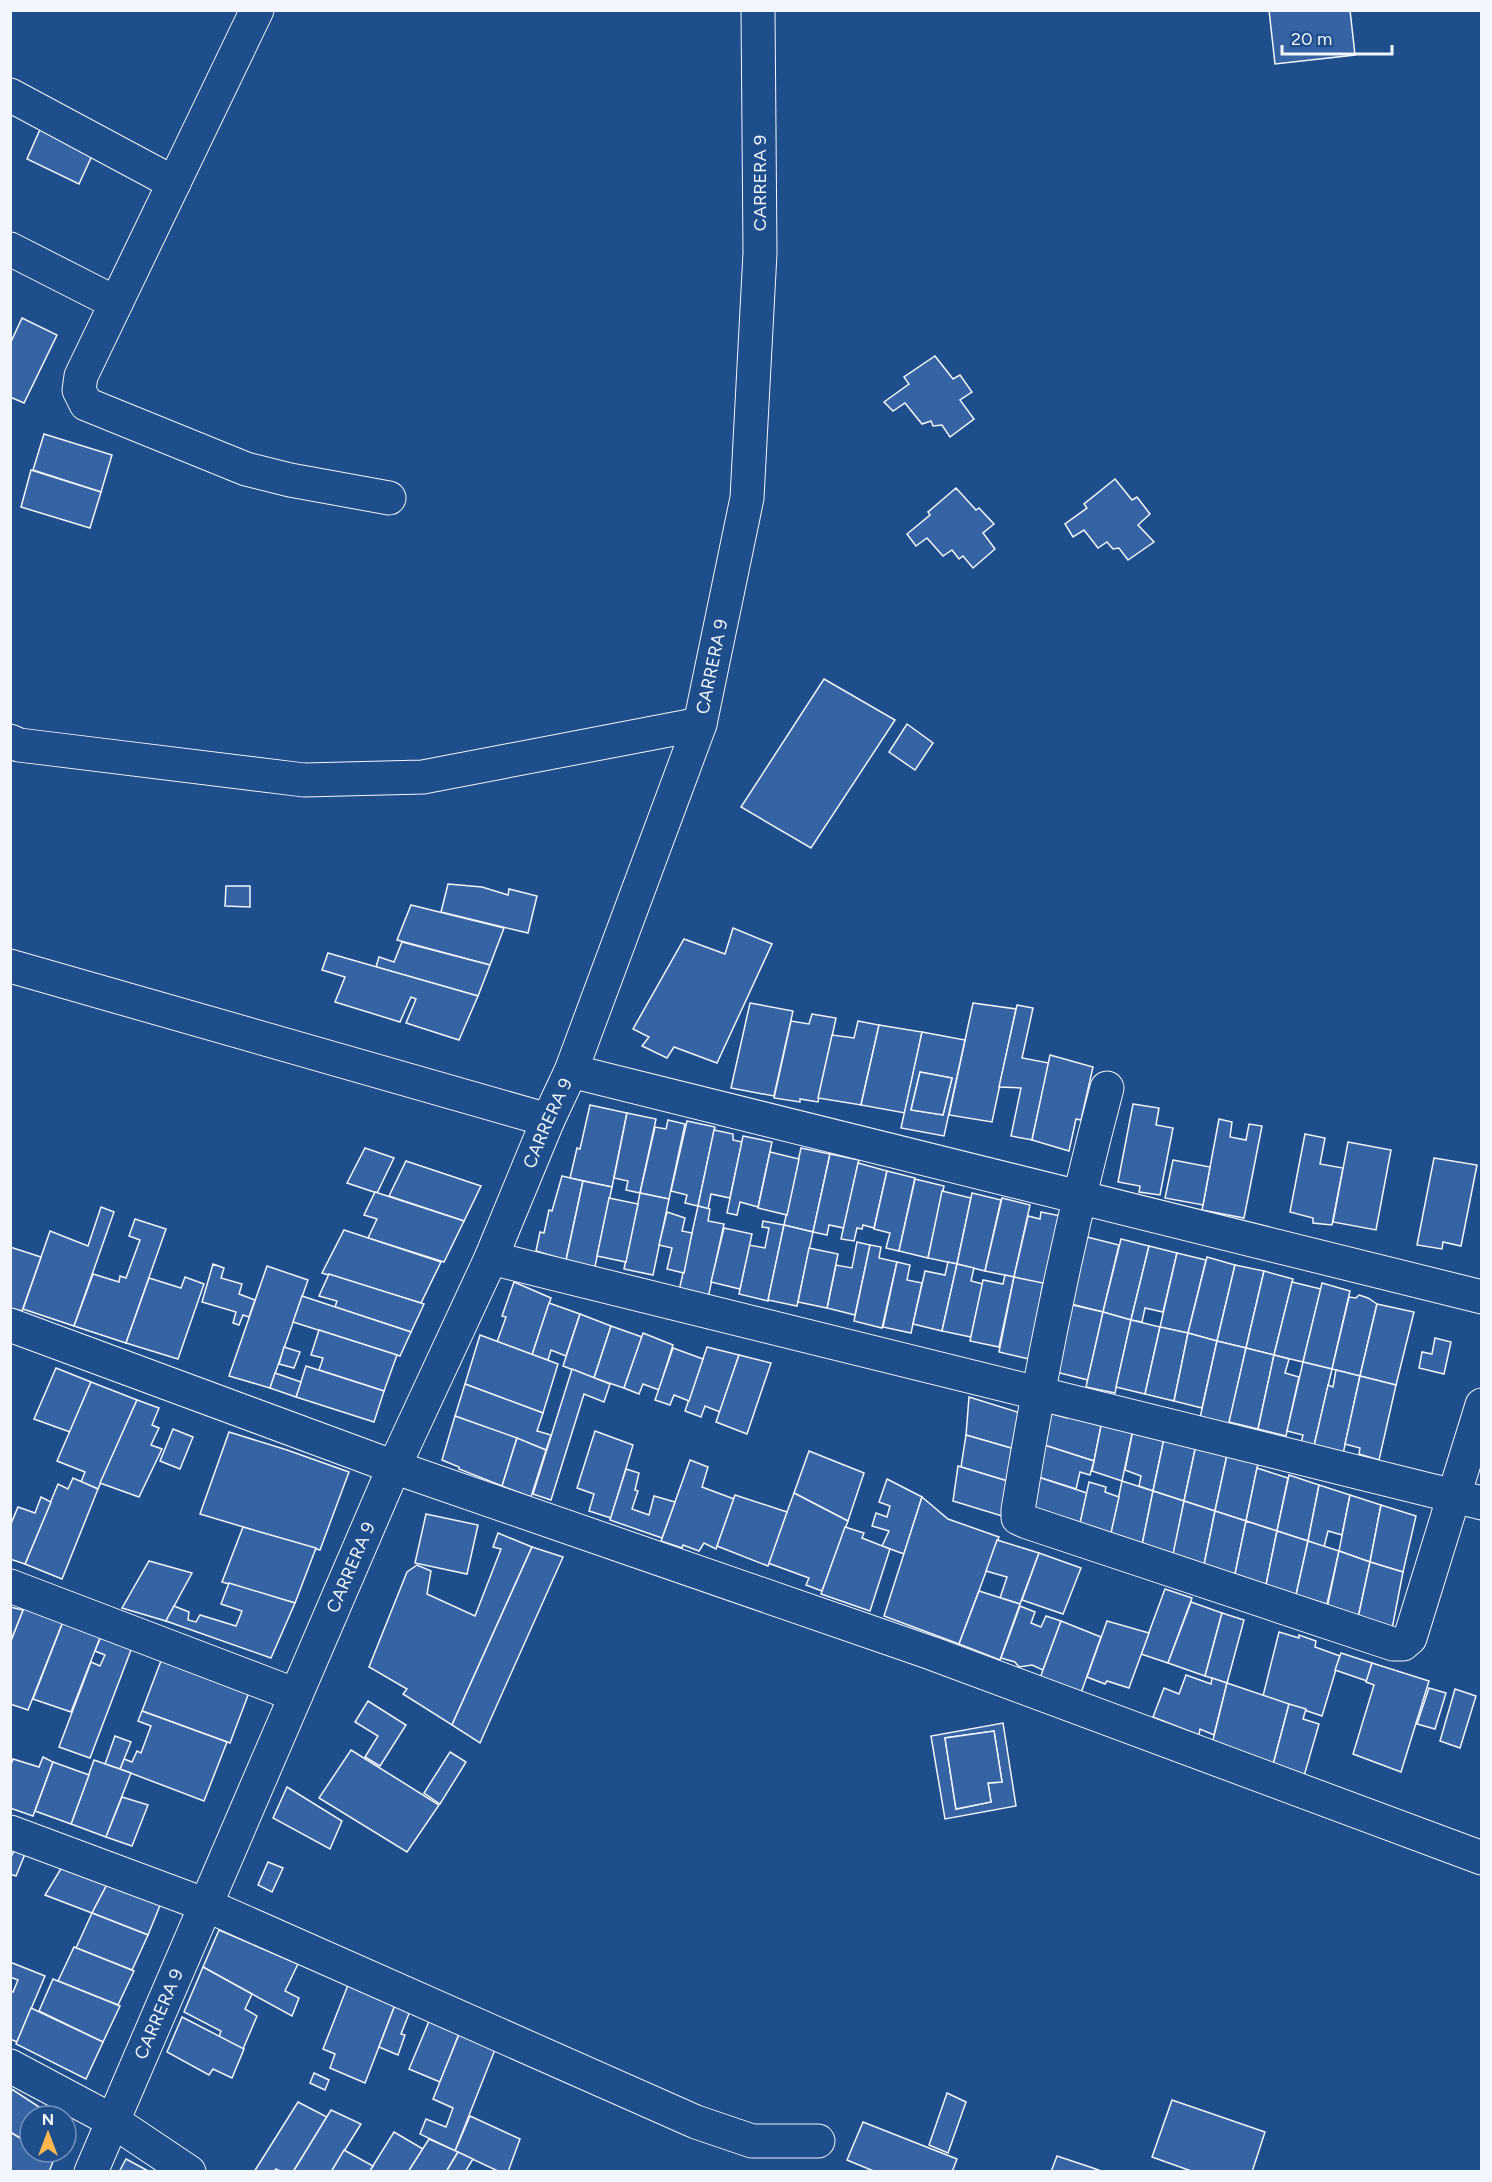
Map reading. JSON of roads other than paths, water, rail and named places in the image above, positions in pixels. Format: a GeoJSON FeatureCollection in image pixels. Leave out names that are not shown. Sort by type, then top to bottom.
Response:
{"type":"FeatureCollection","features":[{"type":"Feature","properties":{"kind":"street"},"geometry":{"type":"LineString","coordinates":[[257,10],[81,376],[79,390],[87,404],[246,469],[290,480],[389,498]]}},
{"type":"Feature","properties":{"kind":"street","name":"CARRERA 9"},"geometry":{"type":"LineString","coordinates":[[91,2172],[393,1467],[491,1258],[548,1120],[571,1071],[700,724],[747,498],[760,253],[758,10]]}},
{"type":"Feature","properties":{"kind":"street"},"geometry":{"type":"LineString","coordinates":[[10,95],[174,183]]}},
{"type":"Feature","properties":{"kind":"street"},"geometry":{"type":"LineString","coordinates":[[10,249],[116,303]]}},
{"type":"Feature","properties":{"kind":"street"},"geometry":{"type":"LineString","coordinates":[[10,741],[19,745],[304,780],[423,777],[700,724]]}},
{"type":"Feature","properties":{"kind":"street"},"geometry":{"type":"LineString","coordinates":[[10,966],[548,1120]]}},
{"type":"Feature","properties":{"kind":"street"},"geometry":{"type":"LineString","coordinates":[[571,1071],[1482,1297]]}},
{"type":"Feature","properties":{"kind":"street"},"geometry":{"type":"LineString","coordinates":[[1107,1088],[1078,1197],[1037,1393],[1018,1518],[1393,1644],[1403,1644],[1410,1638],[1468,1499],[1482,1406]]}},
{"type":"Feature","properties":{"kind":"street"},"geometry":{"type":"LineString","coordinates":[[491,1258],[1468,1499]]}},
{"type":"Feature","properties":{"kind":"street"},"geometry":{"type":"LineString","coordinates":[[10,1325],[393,1467],[931,1653],[1482,1858]]}},
{"type":"Feature","properties":{"kind":"street"},"geometry":{"type":"LineString","coordinates":[[10,1586],[296,1695]]}},
{"type":"Feature","properties":{"kind":"street"},"geometry":{"type":"LineString","coordinates":[[10,1832],[206,1905],[696,2122],[752,2141],[818,2141]]}},
{"type":"Feature","properties":{"kind":"street"},"geometry":{"type":"LineString","coordinates":[[10,2066],[113,2121],[189,2172]]}}]}
